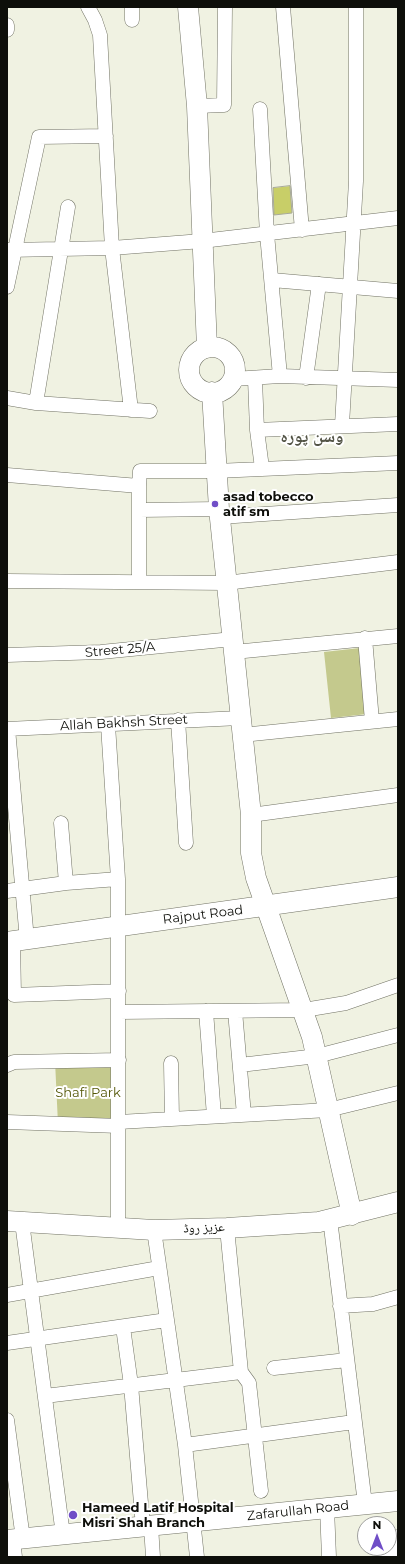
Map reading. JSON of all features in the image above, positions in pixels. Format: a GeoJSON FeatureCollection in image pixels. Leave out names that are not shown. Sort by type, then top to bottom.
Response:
{"type":"FeatureCollection","features":[{"type":"Feature","properties":{"kind":"street"},"geometry":{"type":"LineString","coordinates":[[88,7],[100,34],[112,248],[131,410]]}},
{"type":"Feature","properties":{"kind":"street"},"geometry":{"type":"LineString","coordinates":[[188,7],[197,106],[207,348]]}},
{"type":"Feature","properties":{"kind":"street"},"geometry":{"type":"LineString","coordinates":[[197,106],[224,105],[225,7]]}},
{"type":"Feature","properties":{"kind":"street"},"geometry":{"type":"LineString","coordinates":[[282,7],[302,230]]}},
{"type":"Feature","properties":{"kind":"street"},"geometry":{"type":"LineString","coordinates":[[342,425],[356,181],[356,7]]}},
{"type":"Feature","properties":{"kind":"street"},"geometry":{"type":"LineString","coordinates":[[7,25],[7,30]]}},
{"type":"Feature","properties":{"kind":"street"},"geometry":{"type":"LineString","coordinates":[[260,110],[267,234],[280,376]]}},
{"type":"Feature","properties":{"kind":"street"},"geometry":{"type":"LineString","coordinates":[[7,287],[11,250],[38,137],[106,136]]}},
{"type":"Feature","properties":{"kind":"street"},"geometry":{"type":"LineString","coordinates":[[36,403],[68,207]]}},
{"type":"Feature","properties":{"kind":"street"},"geometry":{"type":"LineString","coordinates":[[11,250],[112,248],[202,241],[398,218]]}},
{"type":"Feature","properties":{"kind":"street"},"geometry":{"type":"LineString","coordinates":[[272,280],[398,291]]}},
{"type":"Feature","properties":{"kind":"street"},"geometry":{"type":"LineString","coordinates":[[306,378],[319,284]]}},
{"type":"Feature","properties":{"kind":"street"},"geometry":{"type":"LineString","coordinates":[[207,348],[218,348],[228,353],[235,368],[233,379],[224,389],[212,392],[200,388],[194,382],[190,374],[190,366],[193,358],[199,352],[207,348]]}},
{"type":"Feature","properties":{"kind":"street"},"geometry":{"type":"LineString","coordinates":[[233,379],[255,379],[280,376],[398,380]]}},
{"type":"Feature","properties":{"kind":"street"},"geometry":{"type":"LineString","coordinates":[[255,379],[257,430],[262,468]]}},
{"type":"Feature","properties":{"kind":"street"},"geometry":{"type":"LineString","coordinates":[[212,392],[216,471],[226,583],[251,815],[252,853],[256,878],[304,1010],[317,1056],[352,1215]]}},
{"type":"Feature","properties":{"kind":"street"},"geometry":{"type":"LineString","coordinates":[[7,398],[36,403],[150,411]]}},
{"type":"Feature","properties":{"kind":"street"},"geometry":{"type":"LineString","coordinates":[[257,430],[342,425],[398,424]]}},
{"type":"Feature","properties":{"kind":"street"},"geometry":{"type":"LineString","coordinates":[[139,582],[140,471],[216,471],[398,463]]}},
{"type":"Feature","properties":{"kind":"street"},"geometry":{"type":"LineString","coordinates":[[7,475],[139,486]]}},
{"type":"Feature","properties":{"kind":"street"},"geometry":{"type":"LineString","coordinates":[[139,510],[220,513],[398,504]]}},
{"type":"Feature","properties":{"kind":"street"},"geometry":{"type":"LineString","coordinates":[[7,581],[226,583],[398,562]]}},
{"type":"Feature","properties":{"kind":"street","name":"Street 25/A"},"geometry":{"type":"LineString","coordinates":[[7,655],[101,652],[398,636]]}},
{"type":"Feature","properties":{"kind":"street"},"geometry":{"type":"LineString","coordinates":[[365,638],[372,721]]}},
{"type":"Feature","properties":{"kind":"street","name":"Allah Bakhsh Street"},"geometry":{"type":"LineString","coordinates":[[8,729],[108,725],[178,720],[241,726],[398,719]]}},
{"type":"Feature","properties":{"kind":"street"},"geometry":{"type":"LineString","coordinates":[[178,720],[186,843]]}},
{"type":"Feature","properties":{"kind":"street"},"geometry":{"type":"LineString","coordinates":[[108,725],[118,879],[118,1228]]}},
{"type":"Feature","properties":{"kind":"street"},"geometry":{"type":"LineString","coordinates":[[8,729],[22,890],[15,941],[14,995],[119,991]]}},
{"type":"Feature","properties":{"kind":"street"},"geometry":{"type":"LineString","coordinates":[[251,815],[398,795]]}},
{"type":"Feature","properties":{"kind":"street"},"geometry":{"type":"LineString","coordinates":[[61,823],[66,883]]}},
{"type":"Feature","properties":{"kind":"street"},"geometry":{"type":"LineString","coordinates":[[7,891],[66,883],[118,879]]}},
{"type":"Feature","properties":{"kind":"street","name":"Rajput Road"},"geometry":{"type":"LineString","coordinates":[[15,941],[398,887]]}},
{"type":"Feature","properties":{"kind":"street"},"geometry":{"type":"LineString","coordinates":[[119,1012],[304,1010],[346,1003],[398,986]]}},
{"type":"Feature","properties":{"kind":"street"},"geometry":{"type":"LineString","coordinates":[[206,1011],[214,1116]]}},
{"type":"Feature","properties":{"kind":"street"},"geometry":{"type":"LineString","coordinates":[[235,1011],[244,1115]]}},
{"type":"Feature","properties":{"kind":"street"},"geometry":{"type":"LineString","coordinates":[[240,1065],[317,1056],[398,1035]]}},
{"type":"Feature","properties":{"kind":"street"},"geometry":{"type":"LineString","coordinates":[[7,1065],[14,1062],[119,1060]]}},
{"type":"Feature","properties":{"kind":"street"},"geometry":{"type":"LineString","coordinates":[[171,1063],[172,1119]]}},
{"type":"Feature","properties":{"kind":"street"},"geometry":{"type":"LineString","coordinates":[[7,1122],[119,1124],[214,1116],[328,1110],[398,1093]]}},
{"type":"Feature","properties":{"kind":"street","name":"عزیز روڈ"},"geometry":{"type":"LineString","coordinates":[[14,1221],[154,1230],[227,1228],[319,1222],[352,1215],[398,1202]]}},
{"type":"Feature","properties":{"kind":"street"},"geometry":{"type":"LineString","coordinates":[[330,1219],[365,1504]]}},
{"type":"Feature","properties":{"kind":"street"},"geometry":{"type":"LineString","coordinates":[[14,1221],[31,1291],[64,1535]]}},
{"type":"Feature","properties":{"kind":"street"},"geometry":{"type":"LineString","coordinates":[[227,1228],[241,1372],[249,1383],[261,1491]]}},
{"type":"Feature","properties":{"kind":"street"},"geometry":{"type":"LineString","coordinates":[[154,1230],[185,1445],[197,1557]]}},
{"type":"Feature","properties":{"kind":"street"},"geometry":{"type":"LineString","coordinates":[[7,1295],[159,1268]]}},
{"type":"Feature","properties":{"kind":"street"},"geometry":{"type":"LineString","coordinates":[[340,1306],[373,1304],[398,1297]]}},
{"type":"Feature","properties":{"kind":"street"},"geometry":{"type":"LineString","coordinates":[[7,1343],[37,1340],[167,1320]]}},
{"type":"Feature","properties":{"kind":"street"},"geometry":{"type":"LineString","coordinates":[[123,1327],[147,1526],[153,1557]]}},
{"type":"Feature","properties":{"kind":"street"},"geometry":{"type":"LineString","coordinates":[[274,1368],[347,1360]]}},
{"type":"Feature","properties":{"kind":"street"},"geometry":{"type":"LineString","coordinates":[[45,1396],[241,1372]]}},
{"type":"Feature","properties":{"kind":"street"},"geometry":{"type":"LineString","coordinates":[[7,1420],[14,1544]]}},
{"type":"Feature","properties":{"kind":"street"},"geometry":{"type":"LineString","coordinates":[[185,1445],[254,1434],[354,1422]]}},
{"type":"Feature","properties":{"kind":"street","name":"Zafarullah Road"},"geometry":{"type":"LineString","coordinates":[[14,1544],[64,1535],[398,1501]]}},
{"type":"Feature","properties":{"kind":"street"},"geometry":{"type":"LineString","coordinates":[[327,1508],[329,1557]]}},
{"type":"Feature","properties":{"kind":"street"},"geometry":{"type":"LineString","coordinates":[[388,1557],[398,1540]]}},
{"type":"Feature","properties":{"kind":"green space"},"geometry":{"type":"Polygon","coordinates":[[[360,648],[367,714],[331,718],[324,652],[360,648]]]}},
{"type":"Feature","properties":{"kind":"green space","name":"Shafi Park"},"geometry":{"type":"Polygon","coordinates":[[[119,1060],[119,1126],[58,1124],[55,1061],[119,1060]]]}},
{"type":"Feature","properties":{"kind":"building"},"geometry":{"type":"Polygon","coordinates":[[[290,186],[292,213],[274,215],[273,188],[290,186]]]}},
{"type":"Feature","properties":{"kind":"place","name":"asad tobecco atif sm"},"geometry":{"type":"Point","coordinates":[215,504]}},
{"type":"Feature","properties":{"kind":"place","name":"Hameed Latif Hospital Misri Shah Branch"},"geometry":{"type":"Point","coordinates":[73,1515]}},
{"type":"Feature","properties":{"kind":"district","name":"وسن پورہ"},"geometry":{"type":"Point","coordinates":[312,437]}}]}
